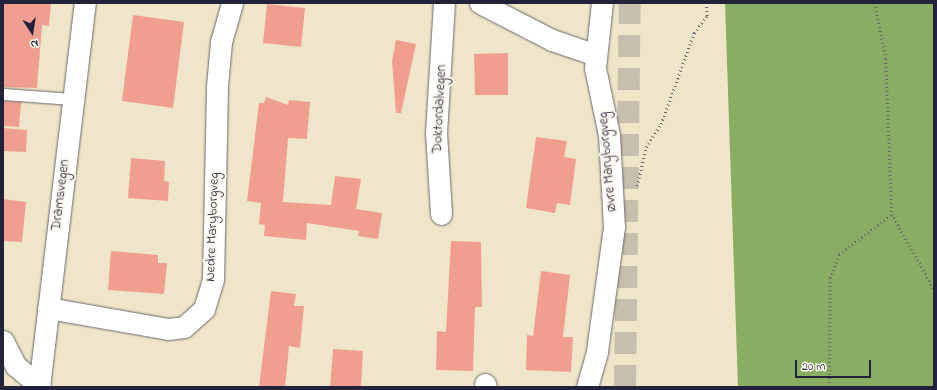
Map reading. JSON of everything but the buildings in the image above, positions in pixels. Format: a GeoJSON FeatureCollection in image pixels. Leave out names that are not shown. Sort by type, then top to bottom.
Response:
{"type":"FeatureCollection","features":[{"type":"Feature","properties":{"kind":"street","name":"Dramsvegen"},"geometry":{"type":"LineString","coordinates":[[40,387],[72,99],[85,3]]}},
{"type":"Feature","properties":{"kind":"street","name":"Nedre Maryborgveg"},"geometry":{"type":"LineString","coordinates":[[48,308],[168,329],[184,327],[204,309],[212,279],[217,86],[221,42],[232,3]]}},
{"type":"Feature","properties":{"kind":"street","name":"Doktordalvegen"},"geometry":{"type":"LineString","coordinates":[[441,214],[436,133],[444,3]]}},
{"type":"Feature","properties":{"kind":"street"},"geometry":{"type":"LineString","coordinates":[[480,3],[552,40],[596,55]]}},
{"type":"Feature","properties":{"kind":"street","name":"Øvre Maryborgveg"},"geometry":{"type":"LineString","coordinates":[[587,387],[601,328],[614,227],[609,135],[596,55],[602,3]]}},
{"type":"Feature","properties":{"kind":"street"},"geometry":{"type":"LineString","coordinates":[[3,341],[16,366],[40,387]]}},
{"type":"Feature","properties":{"kind":"lane"},"geometry":{"type":"LineString","coordinates":[[3,94],[72,99]]}},
{"type":"Feature","properties":{"kind":"path"},"geometry":{"type":"LineString","coordinates":[[636,189],[646,148],[661,124],[694,33],[707,16],[706,3]]}},
{"type":"Feature","properties":{"kind":"path"},"geometry":{"type":"LineString","coordinates":[[874,3],[886,59],[892,214],[934,289]]}},
{"type":"Feature","properties":{"kind":"path"},"geometry":{"type":"LineString","coordinates":[[829,387],[830,278],[839,254],[892,214]]}},
{"type":"Feature","properties":{"kind":"green space"},"geometry":{"type":"Polygon","coordinates":[[[725,3],[934,3],[934,387],[738,387],[725,3]]]}},
{"type":"Feature","properties":{"kind":"tunnel"},"geometry":{"type":"LineString","coordinates":[[625,387],[630,3]]}}]}
